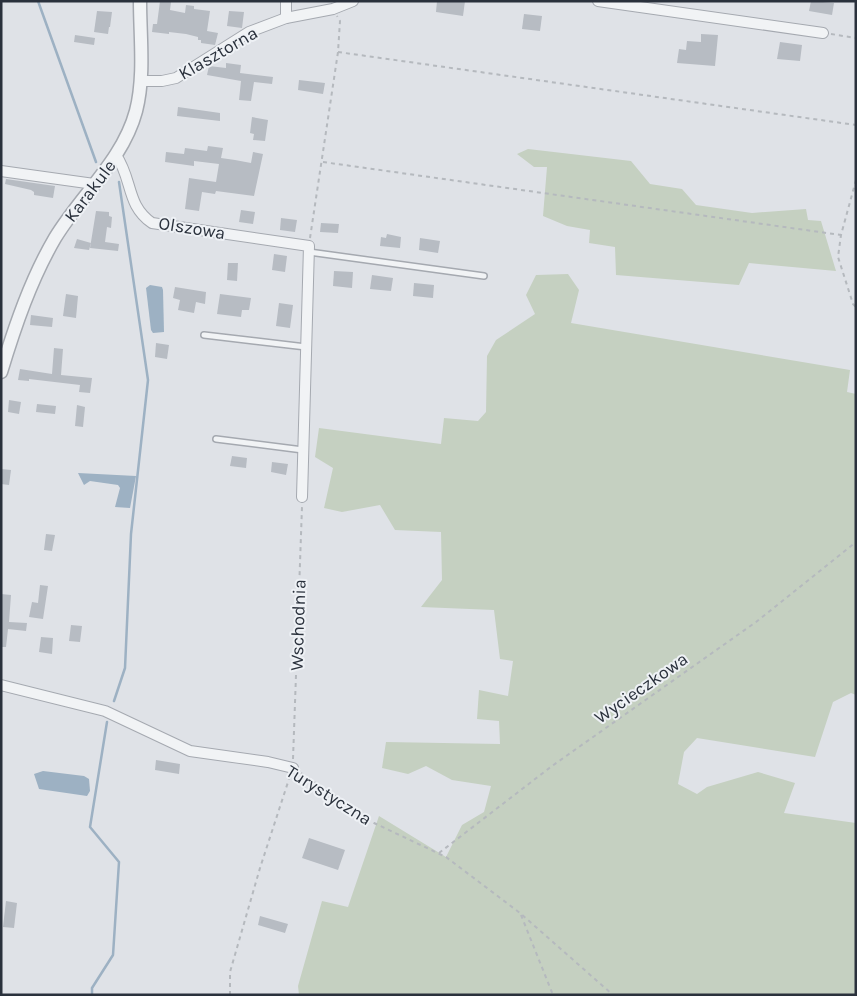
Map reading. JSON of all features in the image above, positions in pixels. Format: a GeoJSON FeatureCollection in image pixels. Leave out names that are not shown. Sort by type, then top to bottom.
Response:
{"type":"FeatureCollection","features":[{"type":"Feature","properties":{"kind":"street","name":"Karakule"},"geometry":{"type":"LineString","coordinates":[[2,368],[40,266],[56,238],[116,155],[128,134],[136,110],[140,81],[140,1]]}},
{"type":"Feature","properties":{"kind":"street"},"geometry":{"type":"LineString","coordinates":[[286,1],[286,18]]}},
{"type":"Feature","properties":{"kind":"street","name":"Klasztorna"},"geometry":{"type":"LineString","coordinates":[[140,81],[162,81],[176,78],[249,32],[286,18],[333,9],[352,1]]}},
{"type":"Feature","properties":{"kind":"street"},"geometry":{"type":"LineString","coordinates":[[598,1],[823,33]]}},
{"type":"Feature","properties":{"kind":"street","name":"Olszowa"},"geometry":{"type":"LineString","coordinates":[[116,155],[123,166],[135,205],[142,216],[152,223],[309,249]]}},
{"type":"Feature","properties":{"kind":"street"},"geometry":{"type":"LineString","coordinates":[[1,171],[94,184]]}},
{"type":"Feature","properties":{"kind":"street"},"geometry":{"type":"LineString","coordinates":[[302,496],[309,249]]}},
{"type":"Feature","properties":{"kind":"street","name":"Turystyczna"},"geometry":{"type":"LineString","coordinates":[[1,685],[105,711],[190,751],[268,762],[293,768]]}},
{"type":"Feature","properties":{"kind":"lane"},"geometry":{"type":"LineString","coordinates":[[309,249],[484,276]]}},
{"type":"Feature","properties":{"kind":"lane"},"geometry":{"type":"LineString","coordinates":[[204,335],[307,347]]}},
{"type":"Feature","properties":{"kind":"lane"},"geometry":{"type":"LineString","coordinates":[[216,439],[303,450]]}},
{"type":"Feature","properties":{"kind":"path"},"geometry":{"type":"LineString","coordinates":[[309,249],[338,52],[340,21],[333,9]]}},
{"type":"Feature","properties":{"kind":"path"},"geometry":{"type":"LineString","coordinates":[[823,33],[856,38]]}},
{"type":"Feature","properties":{"kind":"path"},"geometry":{"type":"LineString","coordinates":[[338,52],[856,125]]}},
{"type":"Feature","properties":{"kind":"path"},"geometry":{"type":"LineString","coordinates":[[322,162],[841,235]]}},
{"type":"Feature","properties":{"kind":"path"},"geometry":{"type":"LineString","coordinates":[[856,180],[841,235],[838,257],[853,304],[856,307]]}},
{"type":"Feature","properties":{"kind":"path","name":"Wschodnia"},"geometry":{"type":"LineString","coordinates":[[230,995],[230,972],[260,868],[293,768],[302,496]]}},
{"type":"Feature","properties":{"kind":"path","name":"Wycieczkowa"},"geometry":{"type":"LineString","coordinates":[[439,853],[552,766],[756,622],[856,542]]}},
{"type":"Feature","properties":{"kind":"path","name":"Turystyczna"},"geometry":{"type":"LineString","coordinates":[[293,768],[374,823],[439,853],[520,913],[613,995]]}},
{"type":"Feature","properties":{"kind":"path"},"geometry":{"type":"LineString","coordinates":[[520,913],[553,995]]}},
{"type":"Feature","properties":{"kind":"green space"},"geometry":{"type":"Polygon","coordinates":[[[528,149],[631,161],[650,184],[682,189],[696,205],[752,213],[806,209],[808,220],[821,221],[836,271],[749,263],[739,285],[616,275],[615,247],[589,243],[590,230],[567,226],[543,216],[547,167],[534,167],[517,154],[528,149]]]}},
{"type":"Feature","properties":{"kind":"green space"},"geometry":{"type":"Polygon","coordinates":[[[568,274],[579,290],[571,323],[850,370],[847,392],[856,394],[856,695],[851,693],[833,702],[815,757],[697,738],[684,752],[678,784],[697,794],[707,787],[758,772],[795,783],[784,813],[856,823],[856,995],[299,995],[298,986],[322,901],[348,907],[379,816],[446,857],[462,825],[484,812],[491,786],[452,780],[426,766],[408,774],[382,768],[386,742],[500,744],[499,721],[477,719],[479,690],[508,696],[513,661],[500,659],[494,610],[421,607],[442,580],[441,532],[395,530],[380,505],[342,512],[324,508],[333,468],[315,457],[319,428],[441,444],[444,418],[478,421],[486,412],[487,356],[496,340],[535,314],[526,295],[536,275],[568,274]]]}},
{"type":"Feature","properties":{"kind":"water"},"geometry":{"type":"Polygon","coordinates":[[[150,285],[162,287],[163,290],[164,332],[153,333],[151,330],[146,288],[150,285]]]}},
{"type":"Feature","properties":{"kind":"water"},"geometry":{"type":"Polygon","coordinates":[[[78,473],[136,476],[130,508],[115,507],[120,488],[118,485],[90,481],[84,485],[78,473]]]}},
{"type":"Feature","properties":{"kind":"water"},"geometry":{"type":"Polygon","coordinates":[[[43,771],[84,776],[89,779],[90,791],[87,796],[39,789],[34,774],[43,771]]]}},
{"type":"Feature","properties":{"kind":"building"},"geometry":{"type":"Polygon","coordinates":[[[160,1],[171,2],[170,10],[185,13],[186,5],[194,6],[194,9],[210,11],[207,31],[218,33],[215,45],[201,43],[198,37],[186,34],[152,32],[153,24],[157,24],[160,1]]]}},
{"type":"Feature","properties":{"kind":"building"},"geometry":{"type":"Polygon","coordinates":[[[437,1],[465,1],[463,16],[436,12],[437,1]]]}},
{"type":"Feature","properties":{"kind":"building"},"geometry":{"type":"Polygon","coordinates":[[[811,1],[834,3],[832,15],[809,11],[811,1]]]}},
{"type":"Feature","properties":{"kind":"building"},"geometry":{"type":"Polygon","coordinates":[[[97,11],[112,12],[108,34],[94,32],[97,11]]]}},
{"type":"Feature","properties":{"kind":"building"},"geometry":{"type":"Polygon","coordinates":[[[229,11],[244,12],[242,28],[227,26],[229,11]]]}},
{"type":"Feature","properties":{"kind":"building"},"geometry":{"type":"Polygon","coordinates":[[[524,14],[542,16],[540,31],[522,29],[524,14]]]}},
{"type":"Feature","properties":{"kind":"building"},"geometry":{"type":"Polygon","coordinates":[[[701,34],[718,35],[715,66],[677,63],[679,49],[686,50],[687,41],[701,42],[701,34]]]}},
{"type":"Feature","properties":{"kind":"building"},"geometry":{"type":"Polygon","coordinates":[[[75,35],[95,38],[94,45],[74,42],[75,35]]]}},
{"type":"Feature","properties":{"kind":"building"},"geometry":{"type":"Polygon","coordinates":[[[780,42],[802,45],[800,61],[777,59],[780,42]]]}},
{"type":"Feature","properties":{"kind":"building"},"geometry":{"type":"Polygon","coordinates":[[[226,63],[241,65],[240,73],[273,77],[272,84],[254,82],[251,101],[239,100],[241,81],[207,75],[209,66],[226,68],[226,63]]]}},
{"type":"Feature","properties":{"kind":"building"},"geometry":{"type":"Polygon","coordinates":[[[299,80],[325,83],[323,94],[298,90],[299,80]]]}},
{"type":"Feature","properties":{"kind":"building"},"geometry":{"type":"Polygon","coordinates":[[[178,107],[220,113],[220,121],[177,116],[178,107]]]}},
{"type":"Feature","properties":{"kind":"building"},"geometry":{"type":"Polygon","coordinates":[[[252,117],[268,120],[265,141],[253,140],[254,134],[250,133],[252,117]]]}},
{"type":"Feature","properties":{"kind":"building"},"geometry":{"type":"Polygon","coordinates":[[[208,146],[223,148],[221,158],[251,163],[253,152],[263,154],[254,196],[216,191],[215,194],[202,192],[199,211],[185,209],[189,178],[216,182],[219,164],[194,161],[194,166],[165,162],[166,152],[184,154],[185,148],[207,151],[208,146]]]}},
{"type":"Feature","properties":{"kind":"building"},"geometry":{"type":"Polygon","coordinates":[[[6,179],[55,186],[53,198],[34,195],[34,192],[31,190],[5,184],[6,179]]]}},
{"type":"Feature","properties":{"kind":"building"},"geometry":{"type":"Polygon","coordinates":[[[241,210],[255,212],[253,224],[239,222],[241,210]]]}},
{"type":"Feature","properties":{"kind":"building"},"geometry":{"type":"Polygon","coordinates":[[[96,211],[109,212],[109,216],[112,217],[111,228],[107,227],[105,242],[119,244],[118,251],[90,248],[96,211]]]}},
{"type":"Feature","properties":{"kind":"building"},"geometry":{"type":"Polygon","coordinates":[[[281,218],[297,220],[295,232],[280,230],[281,218]]]}},
{"type":"Feature","properties":{"kind":"building"},"geometry":{"type":"Polygon","coordinates":[[[321,223],[339,224],[338,233],[320,232],[321,223]]]}},
{"type":"Feature","properties":{"kind":"building"},"geometry":{"type":"Polygon","coordinates":[[[387,234],[401,237],[400,248],[380,246],[381,237],[386,238],[387,234]]]}},
{"type":"Feature","properties":{"kind":"building"},"geometry":{"type":"Polygon","coordinates":[[[420,238],[440,241],[438,253],[419,250],[420,238]]]}},
{"type":"Feature","properties":{"kind":"building"},"geometry":{"type":"Polygon","coordinates":[[[77,239],[91,243],[89,250],[74,248],[77,239]]]}},
{"type":"Feature","properties":{"kind":"building"},"geometry":{"type":"Polygon","coordinates":[[[274,254],[287,256],[285,272],[272,270],[274,254]]]}},
{"type":"Feature","properties":{"kind":"building"},"geometry":{"type":"Polygon","coordinates":[[[228,263],[238,263],[237,281],[227,280],[228,263]]]}},
{"type":"Feature","properties":{"kind":"building"},"geometry":{"type":"Polygon","coordinates":[[[334,271],[353,272],[352,288],[333,286],[334,271]]]}},
{"type":"Feature","properties":{"kind":"building"},"geometry":{"type":"Polygon","coordinates":[[[372,275],[393,278],[391,291],[370,289],[372,275]]]}},
{"type":"Feature","properties":{"kind":"building"},"geometry":{"type":"Polygon","coordinates":[[[414,283],[434,285],[433,298],[413,296],[414,283]]]}},
{"type":"Feature","properties":{"kind":"building"},"geometry":{"type":"Polygon","coordinates":[[[175,287],[206,292],[205,304],[196,302],[194,313],[178,310],[180,300],[173,298],[175,287]]]}},
{"type":"Feature","properties":{"kind":"building"},"geometry":{"type":"Polygon","coordinates":[[[66,294],[78,296],[76,318],[63,316],[66,294]]]}},
{"type":"Feature","properties":{"kind":"building"},"geometry":{"type":"Polygon","coordinates":[[[220,294],[251,298],[249,310],[242,310],[241,317],[217,314],[220,294]]]}},
{"type":"Feature","properties":{"kind":"building"},"geometry":{"type":"Polygon","coordinates":[[[279,303],[293,305],[290,328],[276,326],[279,303]]]}},
{"type":"Feature","properties":{"kind":"building"},"geometry":{"type":"Polygon","coordinates":[[[31,315],[53,318],[52,327],[30,325],[31,315]]]}},
{"type":"Feature","properties":{"kind":"building"},"geometry":{"type":"Polygon","coordinates":[[[156,343],[169,345],[167,359],[155,357],[156,343]]]}},
{"type":"Feature","properties":{"kind":"building"},"geometry":{"type":"Polygon","coordinates":[[[54,348],[63,349],[61,375],[92,378],[90,393],[79,392],[80,385],[29,379],[29,381],[18,380],[20,369],[52,374],[54,348]]]}},
{"type":"Feature","properties":{"kind":"building"},"geometry":{"type":"Polygon","coordinates":[[[9,400],[21,402],[19,414],[8,412],[9,400]]]}},
{"type":"Feature","properties":{"kind":"building"},"geometry":{"type":"Polygon","coordinates":[[[37,404],[56,406],[55,414],[36,412],[37,404]]]}},
{"type":"Feature","properties":{"kind":"building"},"geometry":{"type":"Polygon","coordinates":[[[77,405],[85,407],[83,427],[75,426],[77,405]]]}},
{"type":"Feature","properties":{"kind":"building"},"geometry":{"type":"Polygon","coordinates":[[[232,456],[247,458],[246,468],[230,466],[232,456]]]}},
{"type":"Feature","properties":{"kind":"building"},"geometry":{"type":"Polygon","coordinates":[[[272,462],[288,464],[286,475],[271,472],[272,462]]]}},
{"type":"Feature","properties":{"kind":"building"},"geometry":{"type":"Polygon","coordinates":[[[1,469],[11,470],[9,485],[1,484],[1,469]]]}},
{"type":"Feature","properties":{"kind":"building"},"geometry":{"type":"Polygon","coordinates":[[[46,534],[55,535],[52,551],[44,550],[46,534]]]}},
{"type":"Feature","properties":{"kind":"building"},"geometry":{"type":"Polygon","coordinates":[[[40,585],[48,586],[43,619],[29,617],[32,602],[38,603],[40,585]]]}},
{"type":"Feature","properties":{"kind":"building"},"geometry":{"type":"Polygon","coordinates":[[[1,594],[11,595],[9,622],[27,623],[26,631],[8,629],[6,647],[1,647],[1,594]]]}},
{"type":"Feature","properties":{"kind":"building"},"geometry":{"type":"Polygon","coordinates":[[[71,625],[82,626],[80,642],[69,641],[71,625]]]}},
{"type":"Feature","properties":{"kind":"building"},"geometry":{"type":"Polygon","coordinates":[[[41,637],[53,638],[52,654],[39,652],[41,637]]]}},
{"type":"Feature","properties":{"kind":"building"},"geometry":{"type":"Polygon","coordinates":[[[156,760],[180,764],[179,774],[155,770],[156,760]]]}},
{"type":"Feature","properties":{"kind":"building"},"geometry":{"type":"Polygon","coordinates":[[[309,838],[345,850],[338,870],[302,858],[309,838]]]}},
{"type":"Feature","properties":{"kind":"building"},"geometry":{"type":"Polygon","coordinates":[[[6,901],[17,903],[14,928],[3,927],[6,901]]]}},
{"type":"Feature","properties":{"kind":"building"},"geometry":{"type":"Polygon","coordinates":[[[260,916],[288,924],[285,933],[258,925],[260,916]]]}},
{"type":"Feature","properties":{"kind":"waterway"},"geometry":{"type":"LineString","coordinates":[[38,1],[96,162]]}},
{"type":"Feature","properties":{"kind":"waterway"},"geometry":{"type":"LineString","coordinates":[[114,701],[125,668],[131,534],[148,380],[119,182]]}},
{"type":"Feature","properties":{"kind":"waterway"},"geometry":{"type":"LineString","coordinates":[[92,995],[92,988],[113,955],[119,862],[90,827],[107,722]]}}]}
